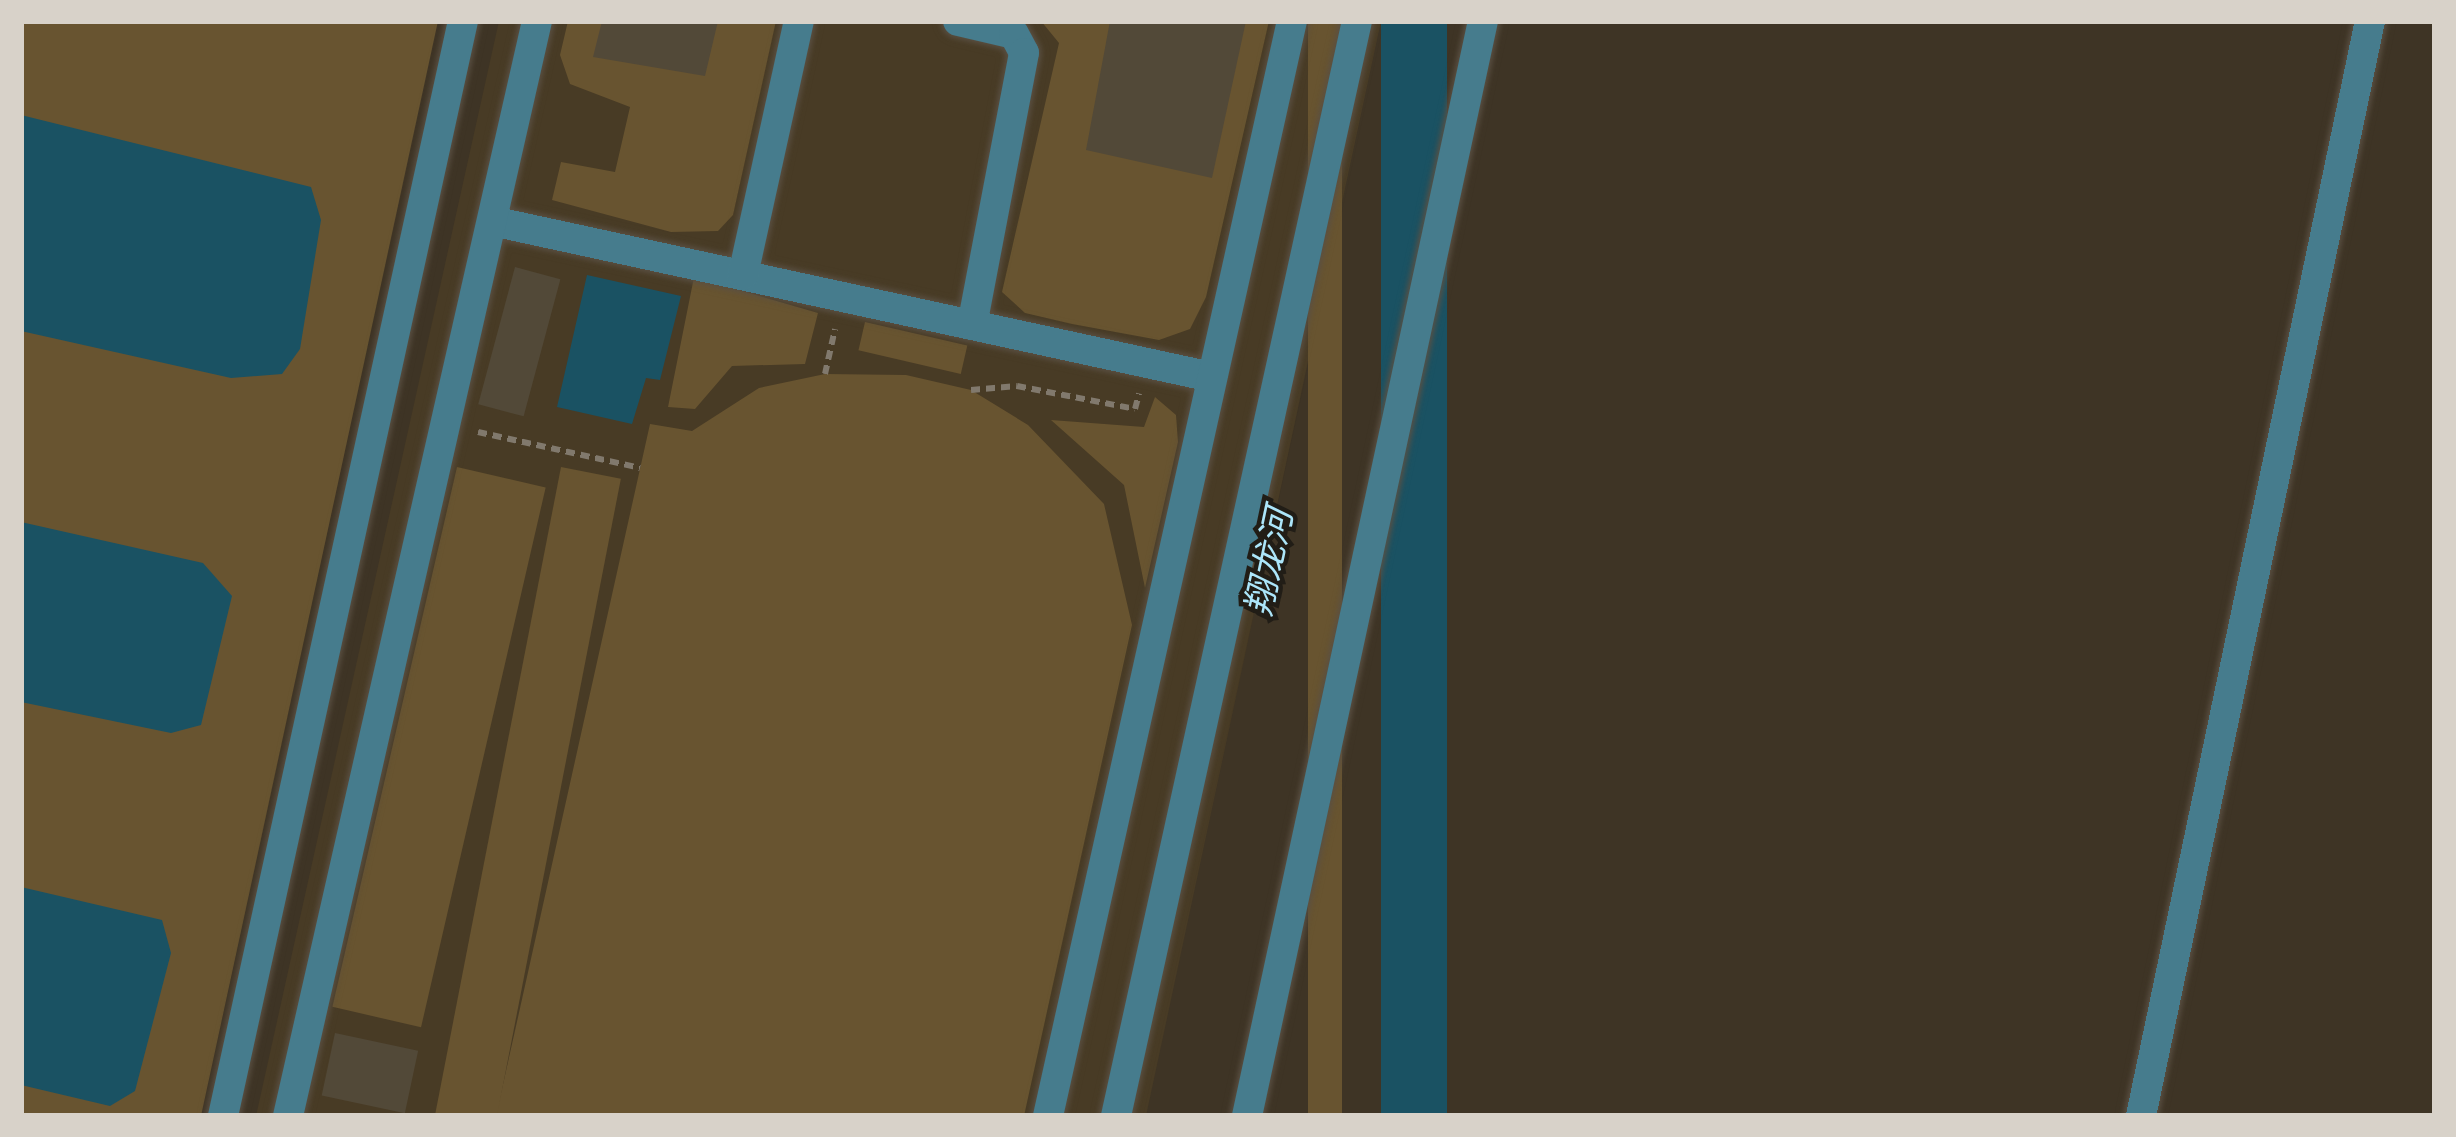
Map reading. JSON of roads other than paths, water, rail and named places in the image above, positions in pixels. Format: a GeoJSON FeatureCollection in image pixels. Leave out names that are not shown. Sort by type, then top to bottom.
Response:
{"type":"FeatureCollection","features":[{"type":"Feature","properties":{"kind":"lane"},"geometry":{"type":"LineString","coordinates":[[224,1116],[463,21]]}},
{"type":"Feature","properties":{"kind":"lane"},"geometry":{"type":"LineString","coordinates":[[288,1116],[537,21]]}},
{"type":"Feature","properties":{"kind":"lane"},"geometry":{"type":"LineString","coordinates":[[743,275],[800,21]]}},
{"type":"Feature","properties":{"kind":"lane"},"geometry":{"type":"LineString","coordinates":[[958,21],[1014,34],[1024,53],[972,325]]}},
{"type":"Feature","properties":{"kind":"lane"},"geometry":{"type":"LineString","coordinates":[[1048,1116],[1292,21]]}},
{"type":"Feature","properties":{"kind":"lane"},"geometry":{"type":"LineString","coordinates":[[1116,1116],[1357,21]]}},
{"type":"Feature","properties":{"kind":"lane"},"geometry":{"type":"LineString","coordinates":[[1247,1116],[1483,21]]}},
{"type":"Feature","properties":{"kind":"lane"},"geometry":{"type":"LineString","coordinates":[[2141,1116],[2370,21]]}},
{"type":"Feature","properties":{"kind":"lane"},"geometry":{"type":"LineString","coordinates":[[492,221],[1212,377]]}},
{"type":"Feature","properties":{"kind":"water"},"geometry":{"type":"Polygon","coordinates":[[[1381,21],[1447,21],[1447,1116],[1381,1116],[1381,21]]]}},
{"type":"Feature","properties":{"kind":"water"},"geometry":{"type":"Polygon","coordinates":[[[21,115],[311,187],[321,220],[300,349],[282,374],[231,378],[21,331],[21,115]]]}},
{"type":"Feature","properties":{"kind":"water"},"geometry":{"type":"Polygon","coordinates":[[[587,275],[681,296],[660,380],[646,378],[632,424],[557,407],[587,275]]]}},
{"type":"Feature","properties":{"kind":"water"},"geometry":{"type":"Polygon","coordinates":[[[21,522],[203,563],[232,596],[201,725],[171,733],[21,702],[21,522]]]}},
{"type":"Feature","properties":{"kind":"water"},"geometry":{"type":"Polygon","coordinates":[[[21,887],[162,920],[171,953],[135,1091],[110,1106],[21,1085],[21,887]]]}},
{"type":"Feature","properties":{"kind":"water label","name":"翔龙河"},"geometry":{"type":"Point","coordinates":[1269,562]}}]}
